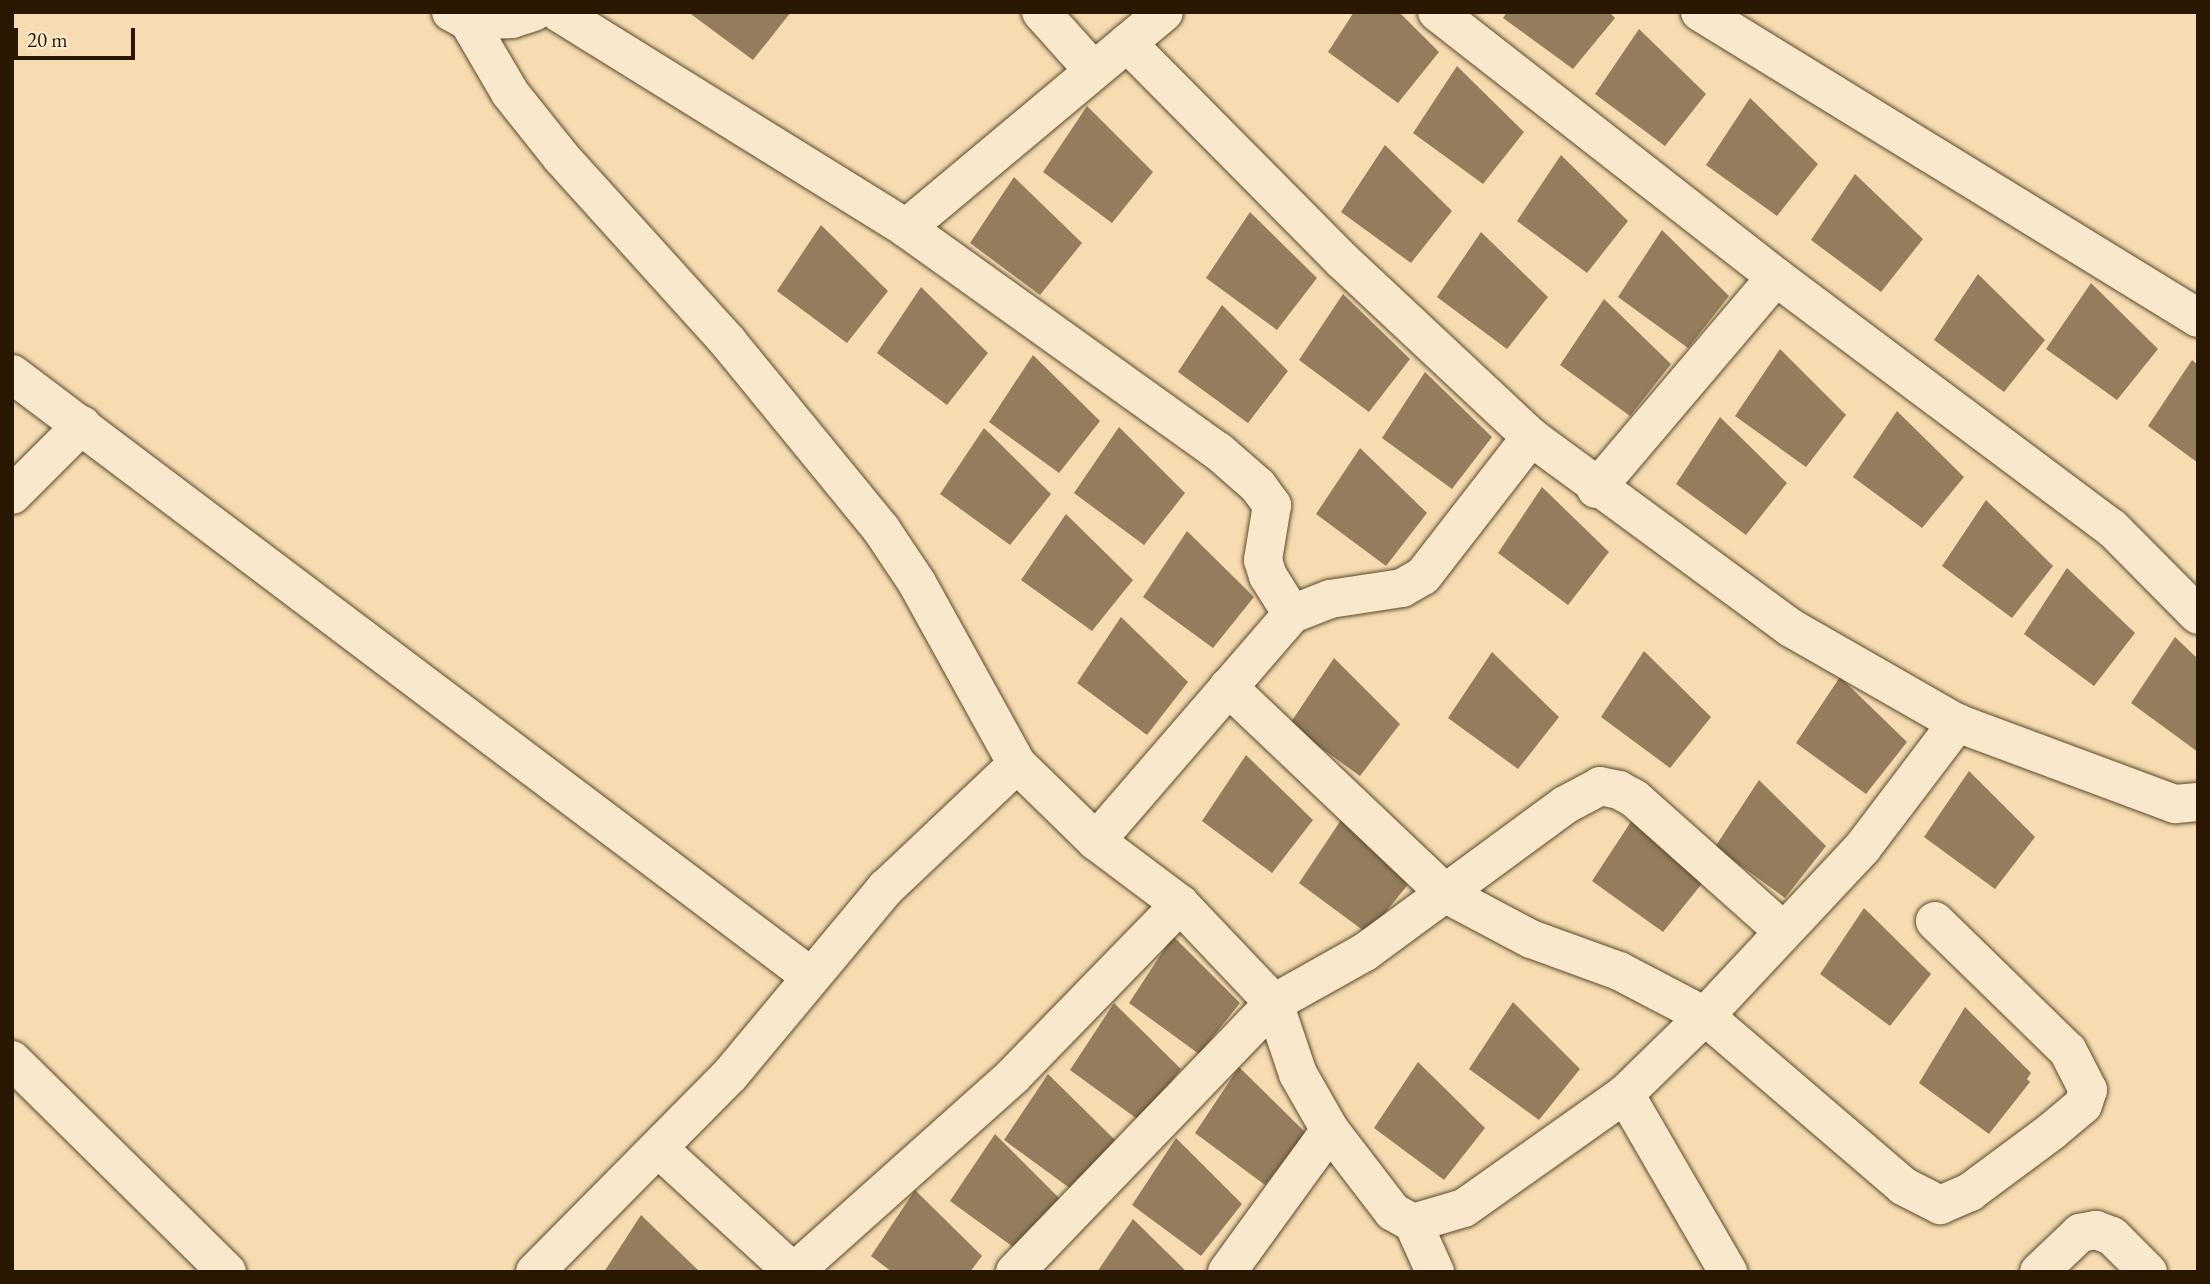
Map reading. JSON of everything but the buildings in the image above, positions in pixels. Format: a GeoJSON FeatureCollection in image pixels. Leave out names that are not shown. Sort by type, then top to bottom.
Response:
{"type":"FeatureCollection","features":[{"type":"Feature","properties":{"kind":"street"},"geometry":{"type":"LineString","coordinates":[[459,16],[512,19],[534,12]]}},
{"type":"Feature","properties":{"kind":"street"},"geometry":{"type":"LineString","coordinates":[[558,12],[906,229],[1218,451],[1258,486],[1272,505],[1263,560],[1268,576],[1292,614]]}},
{"type":"Feature","properties":{"kind":"street"},"geometry":{"type":"LineString","coordinates":[[1041,12],[1093,70]]}},
{"type":"Feature","properties":{"kind":"street"},"geometry":{"type":"LineString","coordinates":[[906,229],[1164,12]]}},
{"type":"Feature","properties":{"kind":"street"},"geometry":{"type":"LineString","coordinates":[[1437,12],[1776,277],[2112,528],[2198,615]]}},
{"type":"Feature","properties":{"kind":"street"},"geometry":{"type":"LineString","coordinates":[[1700,12],[2198,318]]}},
{"type":"Feature","properties":{"kind":"street"},"geometry":{"type":"LineString","coordinates":[[459,16],[510,93],[561,157],[729,342],[881,529],[917,583],[1017,764],[1096,841],[1180,904],[1274,1003],[1298,1074],[1330,1130],[1393,1212],[1413,1223],[1436,1272]]}},
{"type":"Feature","properties":{"kind":"street"},"geometry":{"type":"LineString","coordinates":[[1127,43],[1343,261],[1531,437],[1596,489],[1791,628],[1957,723],[2175,804],[2198,802]]}},
{"type":"Feature","properties":{"kind":"street"},"geometry":{"type":"LineString","coordinates":[[1596,489],[1776,277]]}},
{"type":"Feature","properties":{"kind":"street"},"geometry":{"type":"LineString","coordinates":[[12,374],[810,976]]}},
{"type":"Feature","properties":{"kind":"street"},"geometry":{"type":"LineString","coordinates":[[12,495],[82,425]]}},
{"type":"Feature","properties":{"kind":"street"},"geometry":{"type":"LineString","coordinates":[[1096,841],[1292,614],[1330,599],[1402,588],[1423,576],[1531,437]]}},
{"type":"Feature","properties":{"kind":"street"},"geometry":{"type":"LineString","coordinates":[[1228,687],[1446,894],[1531,939],[1619,971],[1705,1016],[1903,1186],[1940,1205],[1970,1192],[2052,1131],[2083,1105],[2088,1090],[2068,1051],[1935,921]]}},
{"type":"Feature","properties":{"kind":"street"},"geometry":{"type":"LineString","coordinates":[[1413,1223],[1464,1208],[1625,1094],[1705,1016],[1782,930],[1863,847],[1957,723]]}},
{"type":"Feature","properties":{"kind":"street"},"geometry":{"type":"LineString","coordinates":[[535,1272],[730,1075],[886,888],[1017,764]]}},
{"type":"Feature","properties":{"kind":"street"},"geometry":{"type":"LineString","coordinates":[[1015,1272],[1274,1003],[1365,952],[1565,805],[1600,786],[1635,799],[1782,930]]}},
{"type":"Feature","properties":{"kind":"street"},"geometry":{"type":"LineString","coordinates":[[659,1149],[793,1272],[1013,1076],[1180,904]]}},
{"type":"Feature","properties":{"kind":"street"},"geometry":{"type":"LineString","coordinates":[[12,1060],[228,1272]]}},
{"type":"Feature","properties":{"kind":"street"},"geometry":{"type":"LineString","coordinates":[[1625,1094],[1728,1272]]}},
{"type":"Feature","properties":{"kind":"street"},"geometry":{"type":"LineString","coordinates":[[1227,1272],[1330,1130]]}},
{"type":"Feature","properties":{"kind":"street"},"geometry":{"type":"LineString","coordinates":[[2039,1272],[2080,1233],[2096,1230],[2112,1236],[2148,1272]]}}]}
